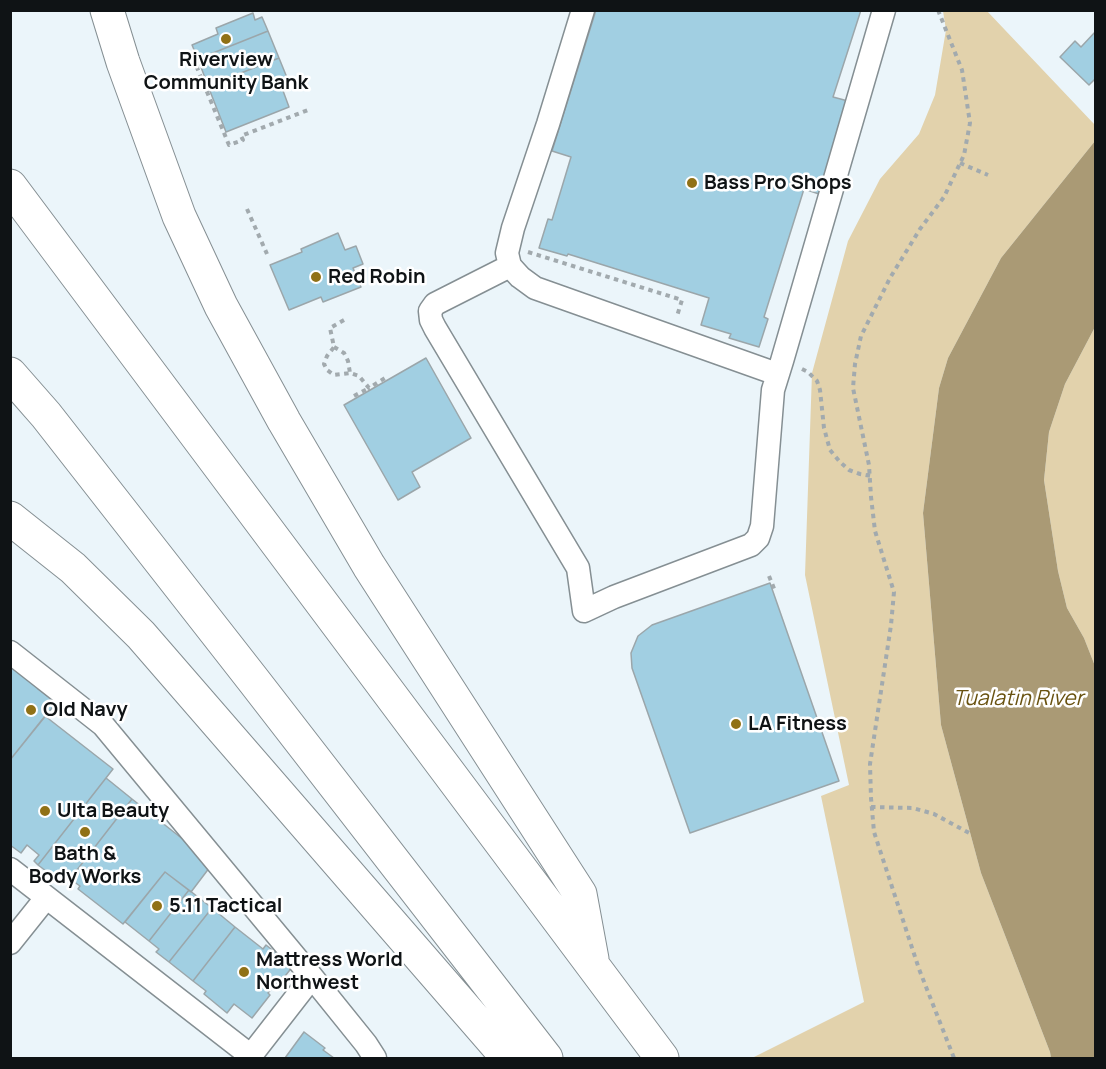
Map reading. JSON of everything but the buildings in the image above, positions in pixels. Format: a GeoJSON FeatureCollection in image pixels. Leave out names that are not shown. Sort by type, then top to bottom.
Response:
{"type":"FeatureCollection","features":[{"type":"Feature","properties":{"kind":"highway"},"geometry":{"type":"LineString","coordinates":[[107,10],[123,62],[179,216],[221,306],[284,421],[369,566],[580,894],[593,967]]}},
{"type":"Feature","properties":{"kind":"highway"},"geometry":{"type":"LineString","coordinates":[[10,186],[662,1059]]}},
{"type":"Feature","properties":{"kind":"highway"},"geometry":{"type":"LineString","coordinates":[[10,366],[546,1059]]}},
{"type":"Feature","properties":{"kind":"highway"},"geometry":{"type":"LineString","coordinates":[[10,374],[46,415]]}},
{"type":"Feature","properties":{"kind":"highway"},"geometry":{"type":"LineString","coordinates":[[10,518],[73,568],[141,635],[508,1059]]}},
{"type":"Feature","properties":{"kind":"lane"},"geometry":{"type":"LineString","coordinates":[[583,10],[513,228],[507,253],[510,266],[520,277],[536,288],[777,374]]}},
{"type":"Feature","properties":{"kind":"lane"},"geometry":{"type":"LineString","coordinates":[[510,266],[435,304],[430,311],[431,320],[574,559],[580,575],[584,611],[614,597],[751,545],[758,538],[762,526],[773,390],[884,10]]}},
{"type":"Feature","properties":{"kind":"lane"},"geometry":{"type":"LineString","coordinates":[[10,652],[103,725],[312,977],[366,1044],[375,1059]]}},
{"type":"Feature","properties":{"kind":"lane"},"geometry":{"type":"LineString","coordinates":[[10,869],[250,1057],[312,977]]}},
{"type":"Feature","properties":{"kind":"lane"},"geometry":{"type":"LineString","coordinates":[[10,943],[46,898]]}},
{"type":"Feature","properties":{"kind":"path"},"geometry":{"type":"LineString","coordinates":[[938,10],[962,70],[970,123],[964,155],[944,197],[920,229],[861,336],[853,388],[869,465],[875,531],[894,592],[870,764],[874,832],[919,969],[954,1059]]}},
{"type":"Feature","properties":{"kind":"path"},"geometry":{"type":"LineString","coordinates":[[193,58],[229,146],[243,140],[242,136],[308,110]]}},
{"type":"Feature","properties":{"kind":"path"},"geometry":{"type":"LineString","coordinates":[[960,163],[988,175]]}},
{"type":"Feature","properties":{"kind":"path"},"geometry":{"type":"LineString","coordinates":[[247,209],[267,254]]}},
{"type":"Feature","properties":{"kind":"path"},"geometry":{"type":"LineString","coordinates":[[344,320],[330,328],[334,346],[344,353],[350,373]]}},
{"type":"Feature","properties":{"kind":"path"},"geometry":{"type":"LineString","coordinates":[[334,346],[324,364],[327,370],[334,375],[350,373],[359,376],[369,388]]}},
{"type":"Feature","properties":{"kind":"path"},"geometry":{"type":"LineString","coordinates":[[354,396],[385,378]]}},
{"type":"Feature","properties":{"kind":"path"},"geometry":{"type":"LineString","coordinates":[[769,576],[776,591]]}},
{"type":"Feature","properties":{"kind":"path"},"geometry":{"type":"LineString","coordinates":[[871,807],[913,808],[934,814],[971,834]]}},
{"type":"Feature","properties":{"kind":"shaded area"},"geometry":{"type":"Polygon","coordinates":[[[943,11],[987,11],[1095,125],[1095,141],[1001,258],[948,358],[939,388],[923,513],[941,725],[981,873],[1051,1058],[752,1058],[864,1002],[821,796],[849,785],[805,575],[812,373],[848,241],[880,179],[919,134],[935,95],[946,30],[943,11]]]}},
{"type":"Feature","properties":{"kind":"shaded area"},"geometry":{"type":"Polygon","coordinates":[[[1095,327],[1095,666],[1084,638],[1067,608],[1058,571],[1044,480],[1049,432],[1065,384],[1095,327]]]}},
{"type":"Feature","properties":{"kind":"water","name":"Tualatin River"},"geometry":{"type":"Polygon","coordinates":[[[1095,141],[1095,327],[1065,384],[1049,432],[1044,480],[1058,571],[1067,608],[1084,638],[1095,666],[1096,1058],[1051,1058],[981,873],[941,725],[923,513],[939,388],[948,358],[1001,258],[1095,141]]]}},
{"type":"Feature","properties":{"kind":"place","name":"Riverview Community Bank"},"geometry":{"type":"Point","coordinates":[226,39]}},
{"type":"Feature","properties":{"kind":"place","name":"Bass Pro Shops"},"geometry":{"type":"Point","coordinates":[692,183]}},
{"type":"Feature","properties":{"kind":"place","name":"Red Robin"},"geometry":{"type":"Point","coordinates":[316,277]}},
{"type":"Feature","properties":{"kind":"place","name":"Old Navy"},"geometry":{"type":"Point","coordinates":[31,710]}},
{"type":"Feature","properties":{"kind":"place","name":"LA Fitness"},"geometry":{"type":"Point","coordinates":[736,724]}},
{"type":"Feature","properties":{"kind":"place","name":"Ulta Beauty"},"geometry":{"type":"Point","coordinates":[45,811]}},
{"type":"Feature","properties":{"kind":"place","name":"Bath & Body Works"},"geometry":{"type":"Point","coordinates":[85,832]}},
{"type":"Feature","properties":{"kind":"place","name":"5.11 Tactical"},"geometry":{"type":"Point","coordinates":[157,906]}},
{"type":"Feature","properties":{"kind":"place","name":"Mattress World Northwest"},"geometry":{"type":"Point","coordinates":[244,972]}}]}
